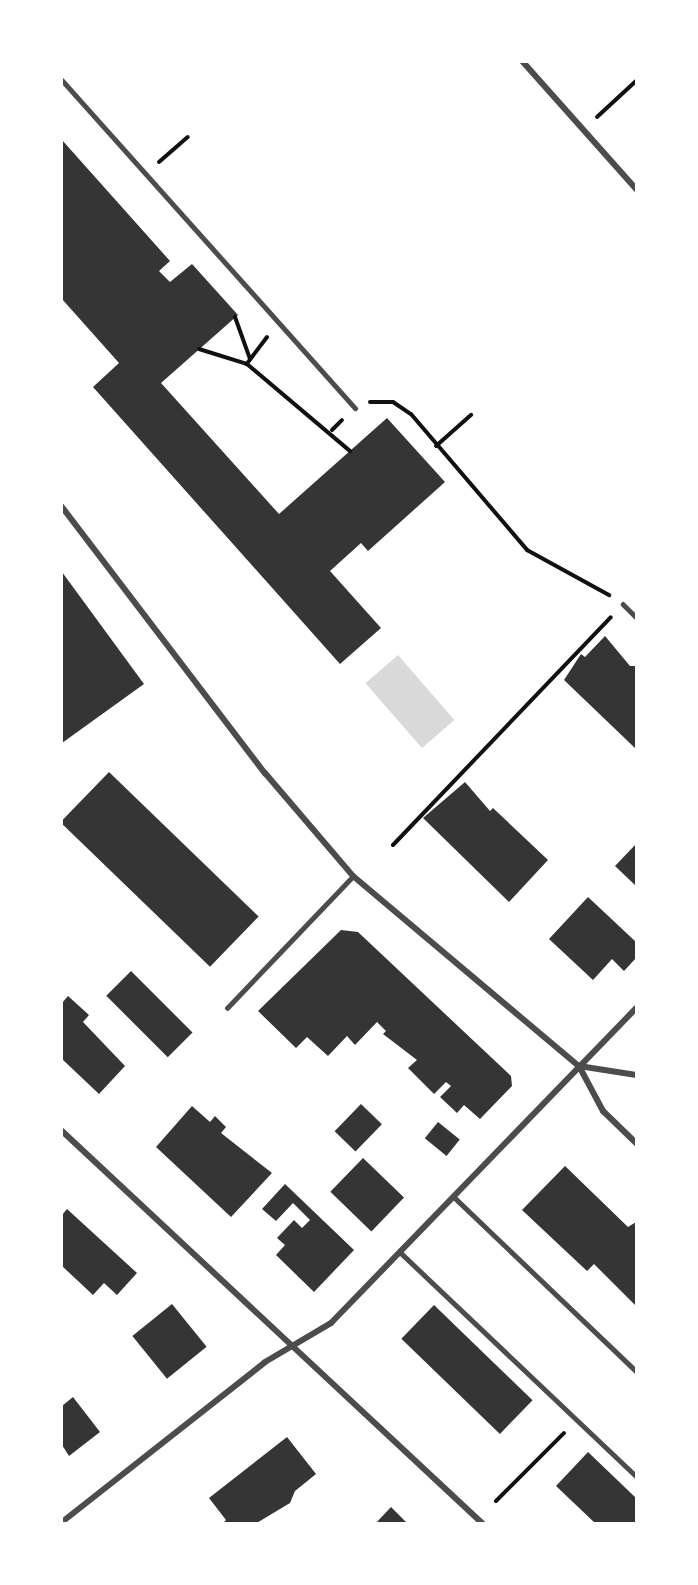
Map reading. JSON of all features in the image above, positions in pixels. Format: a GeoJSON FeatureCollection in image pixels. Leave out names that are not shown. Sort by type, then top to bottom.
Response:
{"type":"FeatureCollection","features":[{"type":"Feature","properties":{"kind":"street"},"geometry":{"type":"LineString","coordinates":[[523,62],[636,189]]}},
{"type":"Feature","properties":{"kind":"street"},"geometry":{"type":"LineString","coordinates":[[62,507],[265,773],[353,876],[579,1066],[603,1111],[636,1143]]}},
{"type":"Feature","properties":{"kind":"street"},"geometry":{"type":"LineString","coordinates":[[62,1522],[295,1345],[330,1323],[401,1253],[636,1008]]}},
{"type":"Feature","properties":{"kind":"street"},"geometry":{"type":"LineString","coordinates":[[579,1066],[636,1075]]}},
{"type":"Feature","properties":{"kind":"street"},"geometry":{"type":"LineString","coordinates":[[62,1131],[295,1345],[483,1524]]}},
{"type":"Feature","properties":{"kind":"lane"},"geometry":{"type":"LineString","coordinates":[[62,80],[355,408]]}},
{"type":"Feature","properties":{"kind":"lane"},"geometry":{"type":"LineString","coordinates":[[623,604],[636,617]]}},
{"type":"Feature","properties":{"kind":"lane"},"geometry":{"type":"LineString","coordinates":[[227,1008],[353,876]]}},
{"type":"Feature","properties":{"kind":"lane"},"geometry":{"type":"LineString","coordinates":[[454,1197],[636,1371]]}},
{"type":"Feature","properties":{"kind":"lane"},"geometry":{"type":"LineString","coordinates":[[401,1253],[636,1476]]}},
{"type":"Feature","properties":{"kind":"path"},"geometry":{"type":"LineString","coordinates":[[604,110],[636,81]]}},
{"type":"Feature","properties":{"kind":"path"},"geometry":{"type":"LineString","coordinates":[[145,173],[188,137]]}},
{"type":"Feature","properties":{"kind":"path"},"geometry":{"type":"LineString","coordinates":[[235,317],[249,362]]}},
{"type":"Feature","properties":{"kind":"path"},"geometry":{"type":"LineString","coordinates":[[249,362],[278,322]]}},
{"type":"Feature","properties":{"kind":"path"},"geometry":{"type":"LineString","coordinates":[[199,349],[249,362],[350,451]]}},
{"type":"Feature","properties":{"kind":"path"},"geometry":{"type":"LineString","coordinates":[[355,408],[393,402],[436,446],[526,550],[623,604],[393,845]]}},
{"type":"Feature","properties":{"kind":"path"},"geometry":{"type":"LineString","coordinates":[[436,446],[471,415]]}},
{"type":"Feature","properties":{"kind":"path"},"geometry":{"type":"LineString","coordinates":[[496,1501],[577,1420]]}},
{"type":"Feature","properties":{"kind":"shaded area"},"geometry":{"type":"Polygon","coordinates":[[[398,655],[454,720],[422,748],[366,683],[398,655]]]}},
{"type":"Feature","properties":{"kind":"building"},"geometry":{"type":"Polygon","coordinates":[[[62,140],[170,261],[159,271],[170,282],[192,264],[238,315],[161,383],[279,514],[387,418],[445,482],[368,551],[361,543],[330,571],[381,628],[340,664],[93,387],[119,363],[62,299],[62,140]]]}},
{"type":"Feature","properties":{"kind":"building"},"geometry":{"type":"Polygon","coordinates":[[[62,572],[144,684],[62,743],[62,572]]]}},
{"type":"Feature","properties":{"kind":"building"},"geometry":{"type":"Polygon","coordinates":[[[605,636],[630,666],[636,666],[636,749],[564,680],[581,654],[585,657],[605,636]]]}},
{"type":"Feature","properties":{"kind":"building"},"geometry":{"type":"Polygon","coordinates":[[[109,772],[259,916],[210,967],[62,824],[62,821],[109,772]]]}},
{"type":"Feature","properties":{"kind":"building"},"geometry":{"type":"Polygon","coordinates":[[[465,782],[490,811],[493,808],[548,860],[509,902],[423,818],[465,782]]]}},
{"type":"Feature","properties":{"kind":"building"},"geometry":{"type":"Polygon","coordinates":[[[636,844],[636,886],[615,866],[636,844]]]}},
{"type":"Feature","properties":{"kind":"building"},"geometry":{"type":"Polygon","coordinates":[[[588,897],[636,942],[636,958],[624,971],[612,959],[593,980],[549,939],[588,897]]]}},
{"type":"Feature","properties":{"kind":"building"},"geometry":{"type":"Polygon","coordinates":[[[341,930],[358,932],[511,1076],[512,1086],[480,1119],[464,1105],[457,1113],[440,1097],[451,1086],[446,1082],[434,1094],[408,1068],[417,1060],[383,1034],[386,1031],[377,1022],[355,1045],[347,1036],[328,1056],[307,1037],[296,1048],[258,1011],[341,930]]]}},
{"type":"Feature","properties":{"kind":"building"},"geometry":{"type":"Polygon","coordinates":[[[131,971],[193,1033],[168,1057],[106,996],[131,971]]]}},
{"type":"Feature","properties":{"kind":"building"},"geometry":{"type":"Polygon","coordinates":[[[68,996],[89,1015],[83,1022],[125,1066],[99,1094],[62,1059],[62,1003],[68,996]]]}},
{"type":"Feature","properties":{"kind":"building"},"geometry":{"type":"Polygon","coordinates":[[[361,1104],[382,1124],[355,1151],[335,1131],[361,1104]]]}},
{"type":"Feature","properties":{"kind":"building"},"geometry":{"type":"Polygon","coordinates":[[[192,1106],[210,1122],[215,1116],[226,1127],[221,1133],[272,1173],[231,1217],[156,1147],[192,1106]]]}},
{"type":"Feature","properties":{"kind":"building"},"geometry":{"type":"Polygon","coordinates":[[[438,1122],[460,1140],[447,1156],[425,1138],[438,1122]]]}},
{"type":"Feature","properties":{"kind":"building"},"geometry":{"type":"Polygon","coordinates":[[[363,1158],[404,1198],[371,1231],[330,1192],[363,1158]]]}},
{"type":"Feature","properties":{"kind":"building"},"geometry":{"type":"Polygon","coordinates":[[[565,1166],[628,1227],[636,1222],[636,1306],[594,1264],[587,1271],[522,1210],[565,1166]]]}},
{"type":"Feature","properties":{"kind":"building"},"geometry":{"type":"Polygon","coordinates":[[[285,1184],[354,1250],[314,1292],[276,1255],[285,1245],[277,1238],[294,1220],[302,1228],[310,1220],[293,1203],[276,1221],[262,1209],[285,1184]]]}},
{"type":"Feature","properties":{"kind":"building"},"geometry":{"type":"Polygon","coordinates":[[[67,1209],[137,1273],[117,1295],[104,1283],[93,1295],[62,1266],[62,1215],[67,1209]]]}},
{"type":"Feature","properties":{"kind":"building"},"geometry":{"type":"Polygon","coordinates":[[[172,1304],[207,1347],[167,1379],[132,1336],[172,1304]]]}},
{"type":"Feature","properties":{"kind":"building"},"geometry":{"type":"Polygon","coordinates":[[[434,1305],[533,1400],[500,1434],[401,1339],[434,1305]]]}},
{"type":"Feature","properties":{"kind":"building"},"geometry":{"type":"Polygon","coordinates":[[[73,1397],[100,1432],[69,1456],[62,1445],[62,1406],[73,1397]]]}},
{"type":"Feature","properties":{"kind":"building"},"geometry":{"type":"Polygon","coordinates":[[[287,1437],[316,1474],[295,1491],[290,1503],[255,1524],[222,1524],[226,1520],[209,1498],[287,1437]]]}},
{"type":"Feature","properties":{"kind":"building"},"geometry":{"type":"Polygon","coordinates":[[[588,1452],[636,1498],[636,1524],[596,1524],[556,1486],[588,1452]]]}},
{"type":"Feature","properties":{"kind":"building"},"geometry":{"type":"Polygon","coordinates":[[[391,1507],[408,1524],[375,1524],[391,1507]]]}}]}
